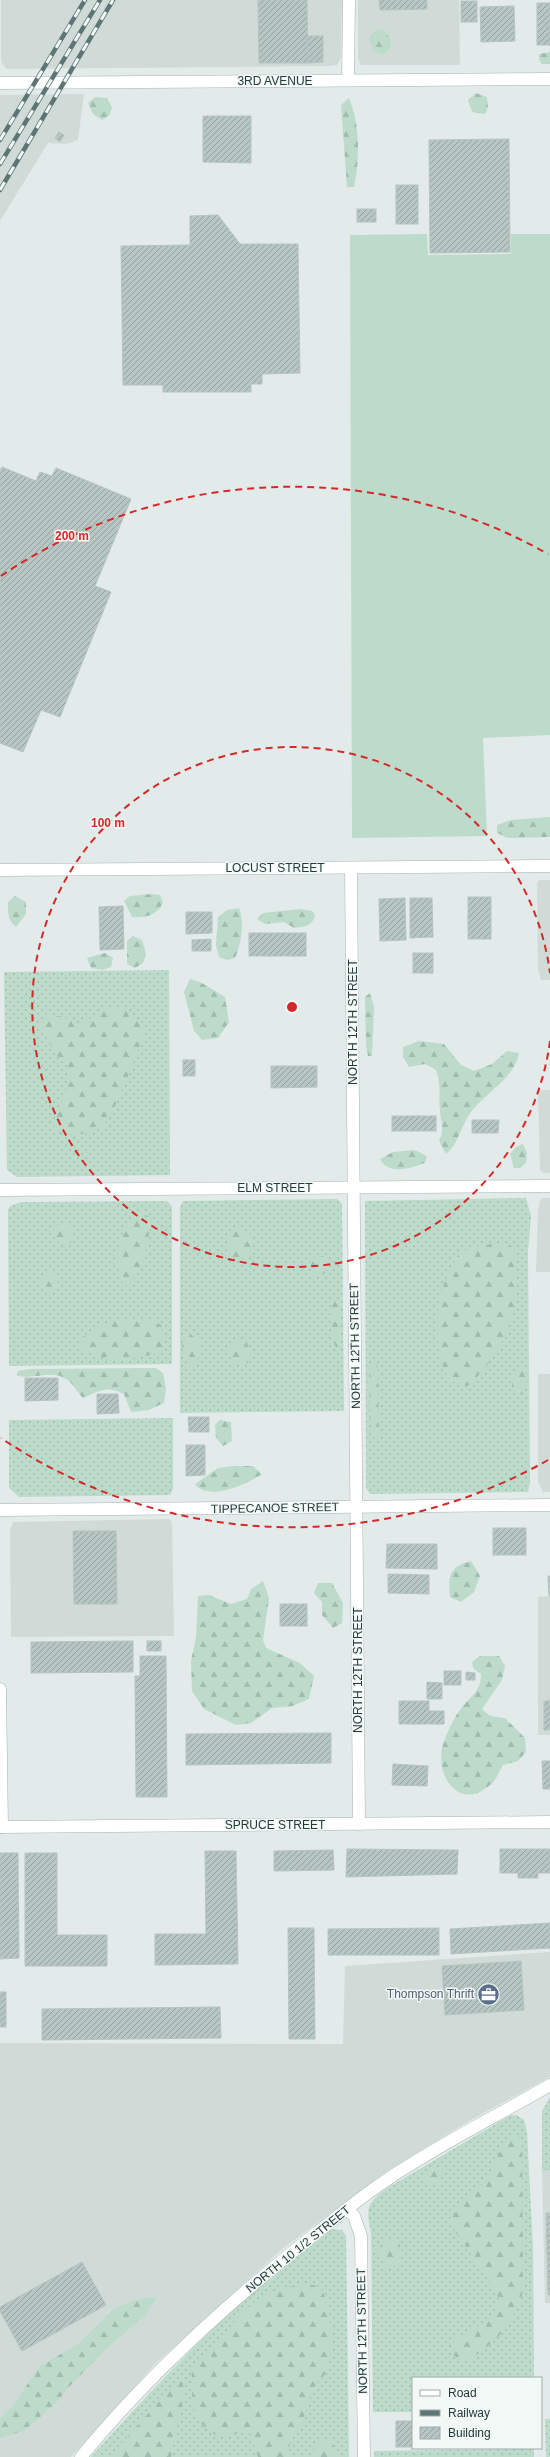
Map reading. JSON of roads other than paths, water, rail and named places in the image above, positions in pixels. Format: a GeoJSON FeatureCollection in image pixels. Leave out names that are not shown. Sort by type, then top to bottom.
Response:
{"type":"FeatureCollection","features":[{"type":"Feature","properties":{"kind":"street"},"geometry":{"type":"LineString","coordinates":[[348,80],[349,0]]}},
{"type":"Feature","properties":{"kind":"street","name":"3RD AVENUE"},"geometry":{"type":"LineString","coordinates":[[0,83],[550,78]]}},
{"type":"Feature","properties":{"kind":"street","name":"LOCUST STREET"},"geometry":{"type":"LineString","coordinates":[[0,870],[550,866]]}},
{"type":"Feature","properties":{"kind":"street","name":"NORTH 12TH STREET"},"geometry":{"type":"LineString","coordinates":[[351,868],[359,1824]]}},
{"type":"Feature","properties":{"kind":"street","name":"ELM STREET"},"geometry":{"type":"LineString","coordinates":[[0,1190],[550,1186]]}},
{"type":"Feature","properties":{"kind":"street","name":"TIPPECANOE STREET"},"geometry":{"type":"LineString","coordinates":[[0,1510],[550,1505]]}},
{"type":"Feature","properties":{"kind":"street"},"geometry":{"type":"LineString","coordinates":[[0,1689],[1,1827]]}},
{"type":"Feature","properties":{"kind":"street","name":"SPRUCE STREET"},"geometry":{"type":"LineString","coordinates":[[1,1827],[550,1822]]}},
{"type":"Feature","properties":{"kind":"street","name":"NORTH 10 1/2 STREET"},"geometry":{"type":"LineString","coordinates":[[81,2457],[106,2427],[212,2321],[282,2260],[385,2181],[465,2131],[550,2084]]}},
{"type":"Feature","properties":{"kind":"street","name":"NORTH 12TH STREET"},"geometry":{"type":"LineString","coordinates":[[347,2209],[354,2216],[361,2236],[364,2457]]}},
{"type":"Feature","properties":{"kind":"railway"},"geometry":{"type":"LineString","coordinates":[[0,140],[85,0]]}},
{"type":"Feature","properties":{"kind":"railway"},"geometry":{"type":"LineString","coordinates":[[0,164],[100,0]]}},
{"type":"Feature","properties":{"kind":"railway"},"geometry":{"type":"LineString","coordinates":[[0,190],[113,0]]}},
{"type":"Feature","properties":{"kind":"place","name":"Thompson Thrift"},"geometry":{"type":"Point","coordinates":[489,1994]}}]}
